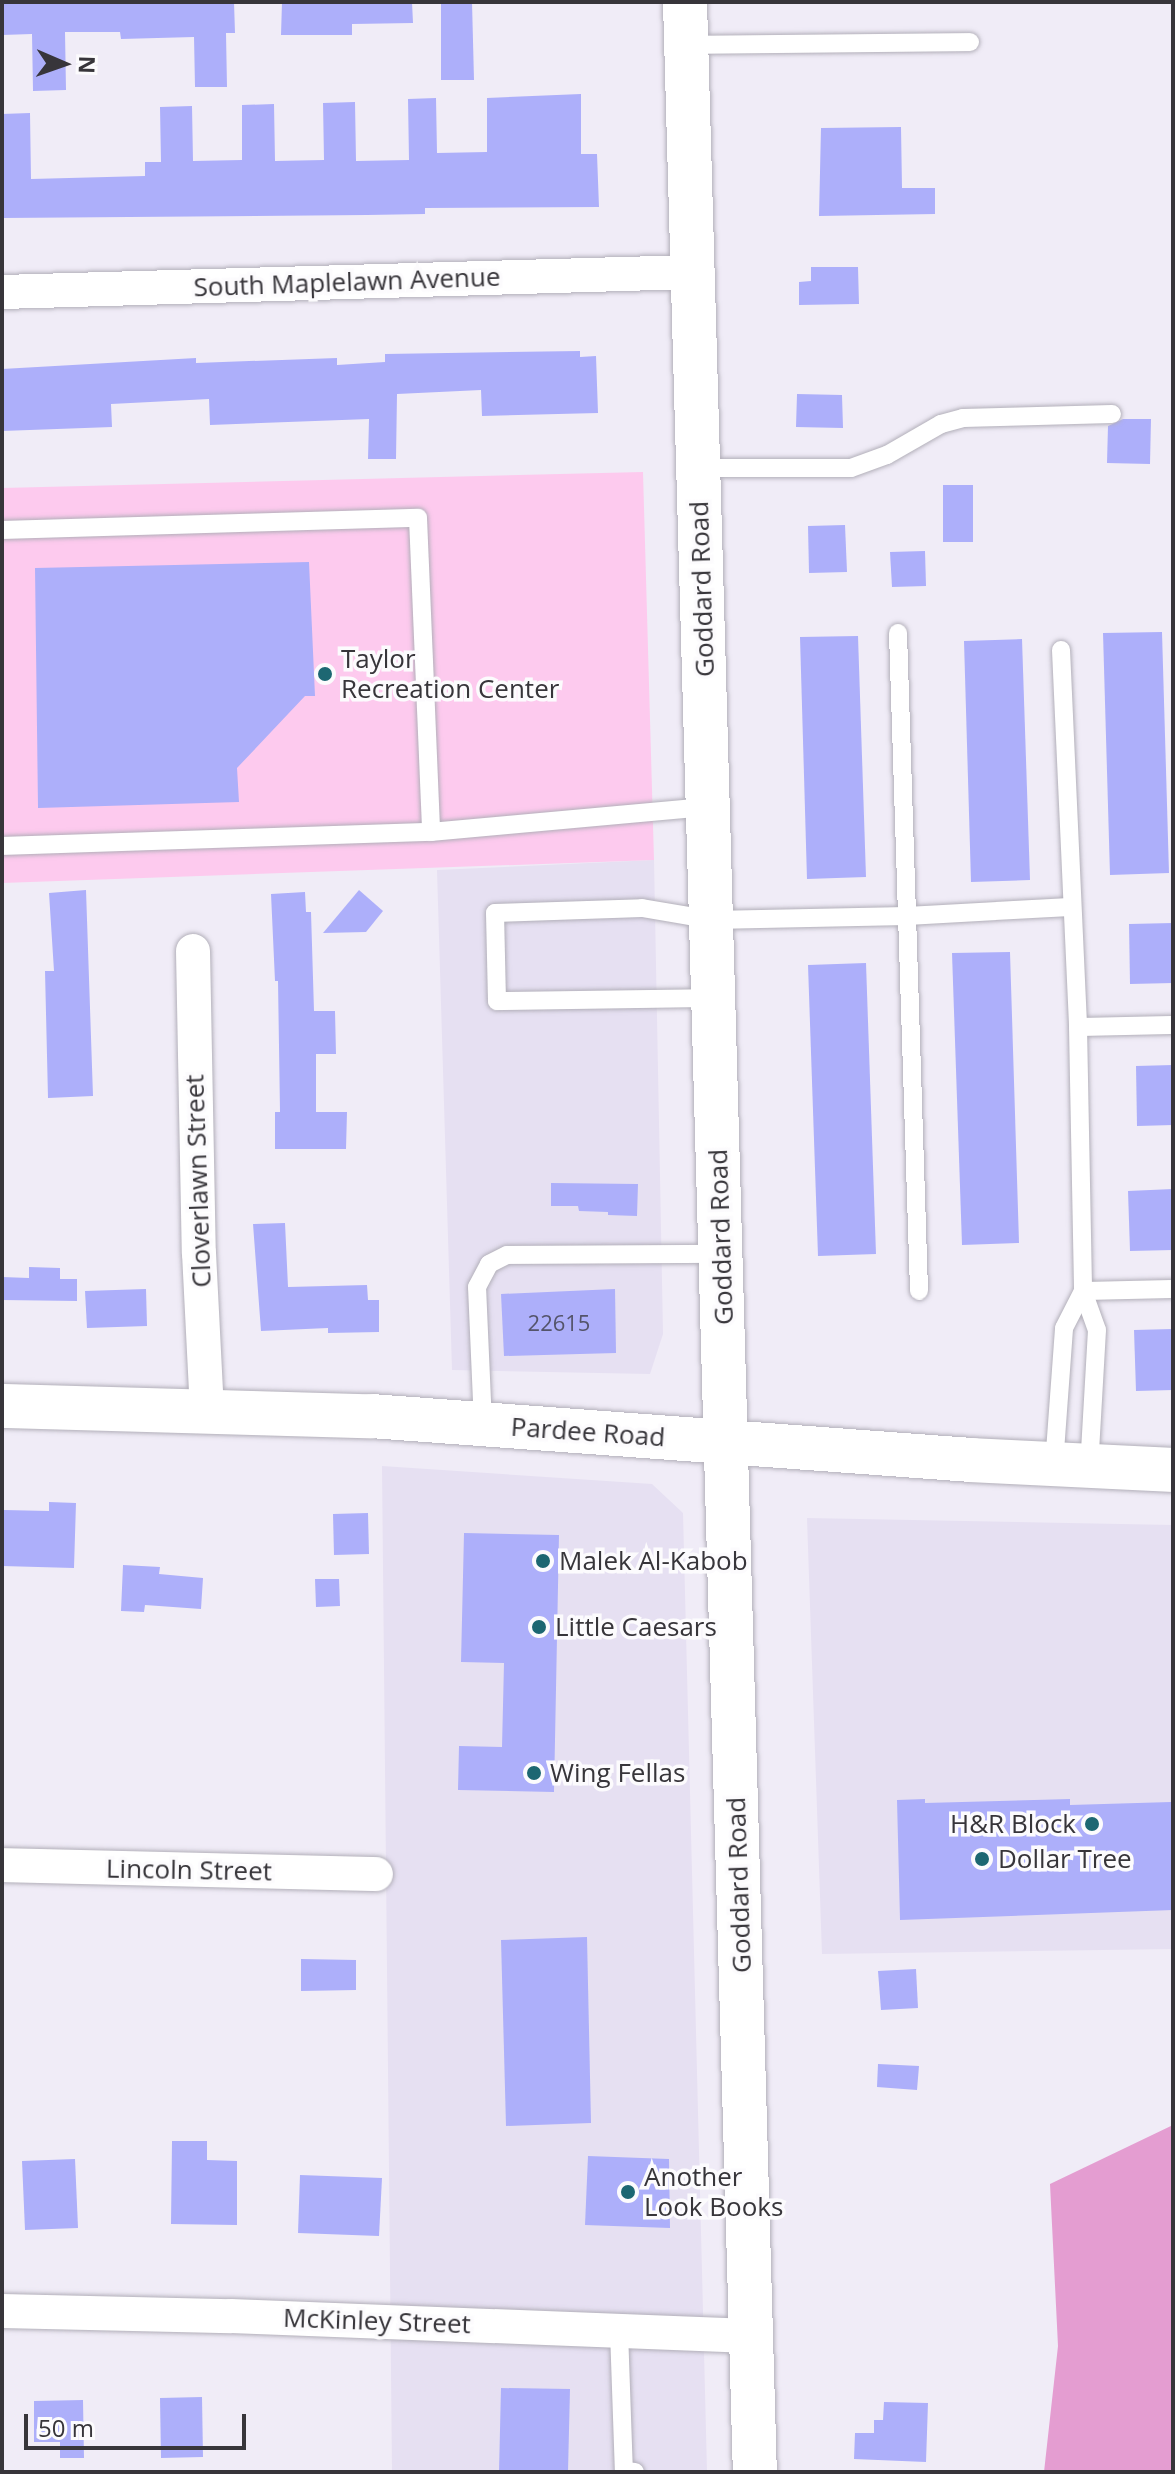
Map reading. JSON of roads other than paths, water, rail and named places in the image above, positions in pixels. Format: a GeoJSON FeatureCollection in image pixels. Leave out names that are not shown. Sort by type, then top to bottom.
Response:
{"type":"FeatureCollection","features":[{"type":"Feature","properties":{"kind":"main road","name":"Goddard Road"},"geometry":{"type":"LineString","coordinates":[[685,2],[755,2472]]}},
{"type":"Feature","properties":{"kind":"main road","name":"Pardee Road"},"geometry":{"type":"LineString","coordinates":[[2,1406],[371,1416],[1071,1466],[1173,1470]]}},
{"type":"Feature","properties":{"kind":"street","name":"South Maplelawn Avenue"},"geometry":{"type":"LineString","coordinates":[[2,292],[693,272]]}},
{"type":"Feature","properties":{"kind":"street","name":"Cloverlawn Street"},"geometry":{"type":"LineString","coordinates":[[193,951],[199,1253],[207,1411]]}},
{"type":"Feature","properties":{"kind":"street","name":"Lincoln Street"},"geometry":{"type":"LineString","coordinates":[[2,1865],[376,1874]]}},
{"type":"Feature","properties":{"kind":"street","name":"McKinley Street"},"geometry":{"type":"LineString","coordinates":[[2,2311],[231,2316],[751,2336]]}},
{"type":"Feature","properties":{"kind":"lane"},"geometry":{"type":"LineString","coordinates":[[686,45],[970,42]]}},
{"type":"Feature","properties":{"kind":"lane"},"geometry":{"type":"LineString","coordinates":[[698,468],[851,468],[887,455],[941,424],[963,418],[1112,414]]}},
{"type":"Feature","properties":{"kind":"lane"},"geometry":{"type":"LineString","coordinates":[[2,530],[418,518],[431,832]]}},
{"type":"Feature","properties":{"kind":"lane"},"geometry":{"type":"LineString","coordinates":[[898,633],[919,1291]]}},
{"type":"Feature","properties":{"kind":"lane"},"geometry":{"type":"LineString","coordinates":[[1061,650],[1070,907],[1078,1027],[1083,1291],[1097,1330],[1071,1466]]}},
{"type":"Feature","properties":{"kind":"lane"},"geometry":{"type":"LineString","coordinates":[[2,846],[431,832],[708,807]]}},
{"type":"Feature","properties":{"kind":"lane"},"geometry":{"type":"LineString","coordinates":[[714,998],[497,1001],[495,913],[642,908],[712,920],[907,916],[1070,907]]}},
{"type":"Feature","properties":{"kind":"lane"},"geometry":{"type":"LineString","coordinates":[[1078,1027],[1173,1025]]}},
{"type":"Feature","properties":{"kind":"lane"},"geometry":{"type":"LineString","coordinates":[[483,1425],[477,1287],[489,1264],[507,1255],[721,1254]]}},
{"type":"Feature","properties":{"kind":"lane"},"geometry":{"type":"LineString","coordinates":[[1083,1291],[1173,1289]]}},
{"type":"Feature","properties":{"kind":"lane"},"geometry":{"type":"LineString","coordinates":[[1071,1466],[1064,1328],[1083,1291]]}},
{"type":"Feature","properties":{"kind":"lane"},"geometry":{"type":"LineString","coordinates":[[619,2331],[624,2471],[635,2472]]}},
{"type":"Feature","properties":{"kind":"place","name":"Taylor Recreation Center"},"geometry":{"type":"Point","coordinates":[325,674]}},
{"type":"Feature","properties":{"kind":"place","name":"Malek Al-Kabob"},"geometry":{"type":"Point","coordinates":[543,1561]}},
{"type":"Feature","properties":{"kind":"place","name":"Little Caesars"},"geometry":{"type":"Point","coordinates":[539,1627]}},
{"type":"Feature","properties":{"kind":"place","name":"Wing Fellas"},"geometry":{"type":"Point","coordinates":[534,1773]}},
{"type":"Feature","properties":{"kind":"place","name":"H&R Block"},"geometry":{"type":"Point","coordinates":[1092,1824]}},
{"type":"Feature","properties":{"kind":"place","name":"Dollar Tree"},"geometry":{"type":"Point","coordinates":[982,1859]}},
{"type":"Feature","properties":{"kind":"place","name":"Another Look Books"},"geometry":{"type":"Point","coordinates":[628,2192]}}]}
